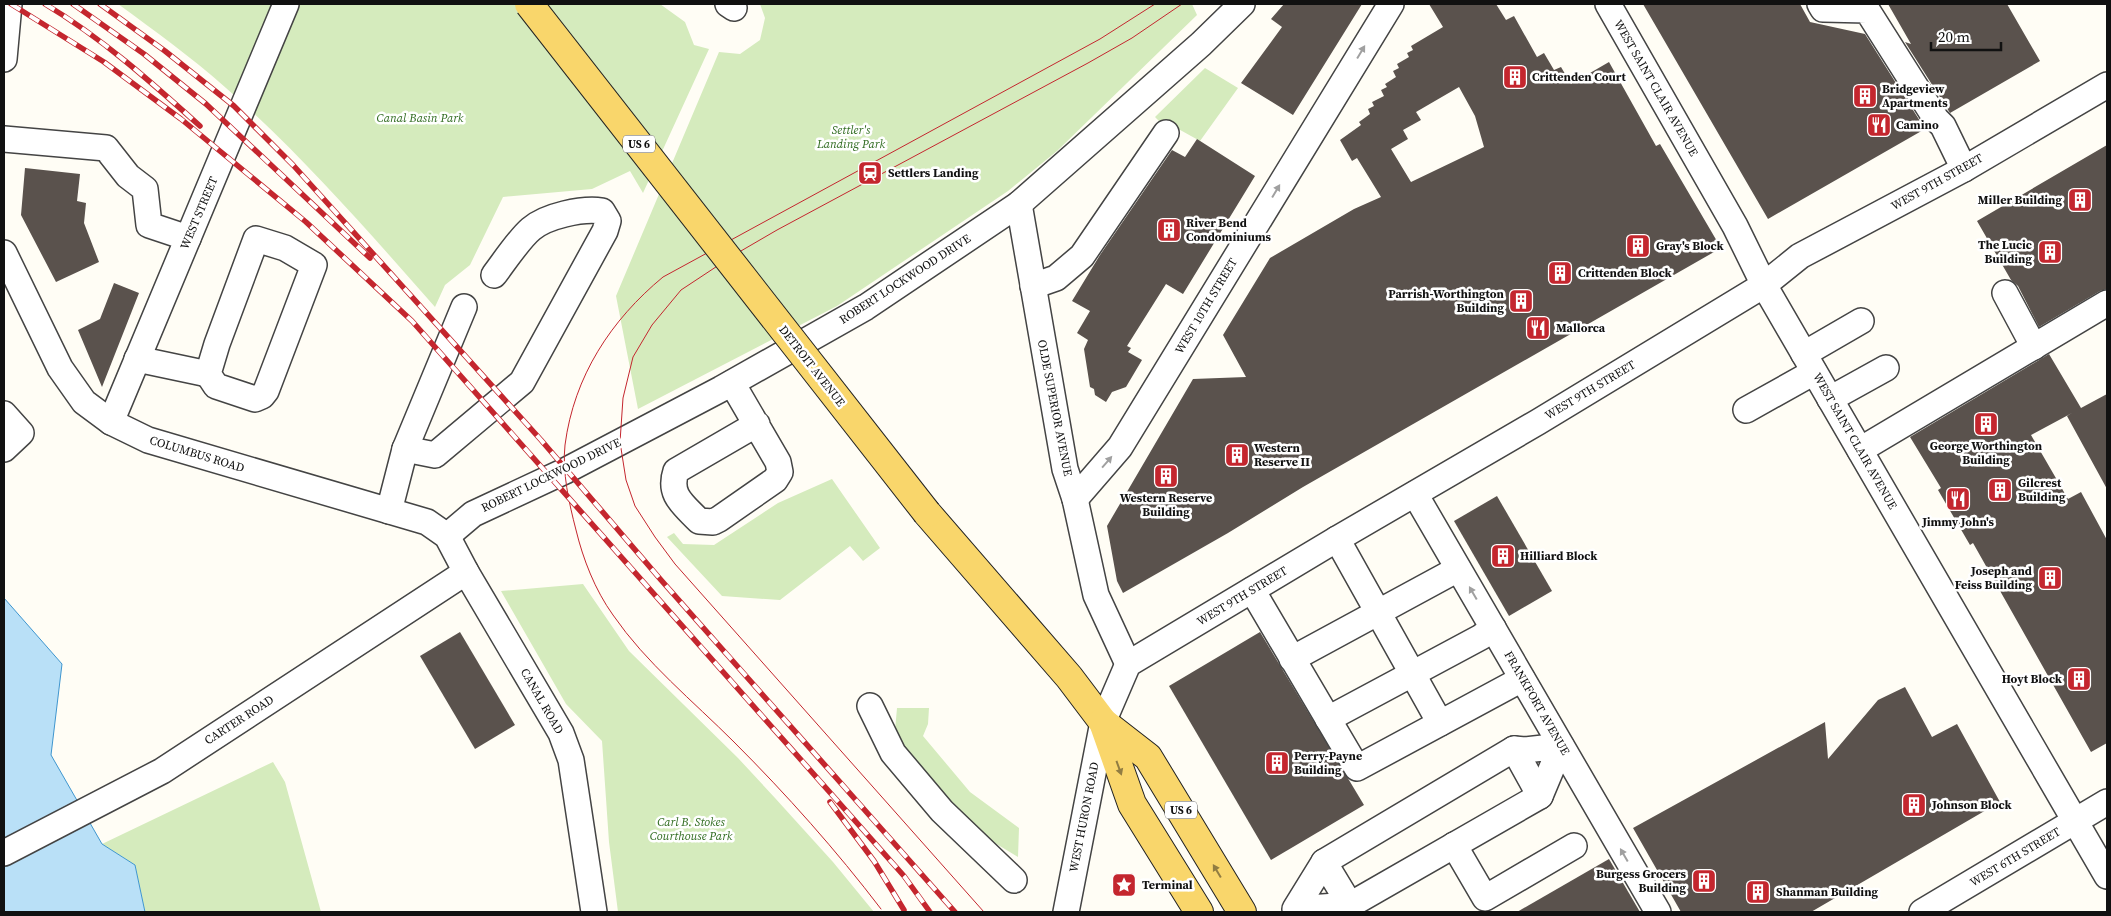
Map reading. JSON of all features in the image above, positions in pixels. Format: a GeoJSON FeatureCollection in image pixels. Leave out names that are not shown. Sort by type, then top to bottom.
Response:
{"type":"FeatureCollection","features":[{"type":"Feature","properties":{"kind":"main road","name":"DETROIT AVENUE"},"geometry":{"type":"LineString","coordinates":[[529,4],[927,513],[1069,677],[1103,722]]}},
{"type":"Feature","properties":{"kind":"main road","name":"US 6"},"geometry":{"type":"LineString","coordinates":[[1103,722],[1132,804],[1199,912]]}},
{"type":"Feature","properties":{"kind":"main road","name":"US 6"},"geometry":{"type":"LineString","coordinates":[[1103,722],[1148,757],[1242,912]]}},
{"type":"Feature","properties":{"kind":"street"},"geometry":{"type":"LineString","coordinates":[[4,59],[9,4]]}},
{"type":"Feature","properties":{"kind":"street","name":"WEST STREET"},"geometry":{"type":"LineString","coordinates":[[111,422],[286,4]]}},
{"type":"Feature","properties":{"kind":"street","name":"ROBERT LOCKWOOD DRIVE"},"geometry":{"type":"LineString","coordinates":[[447,536],[473,514],[565,471],[732,383],[866,307],[1019,204],[1201,44],[1242,4]]}},
{"type":"Feature","properties":{"kind":"street","name":"WEST 10TH STREET"},"geometry":{"type":"LineString","coordinates":[[1074,499],[1120,448],[1391,4]]}},
{"type":"Feature","properties":{"kind":"street","name":"WEST SAINT CLAIR AVENUE"},"geometry":{"type":"LineString","coordinates":[[1608,4],[1735,226],[1764,285],[2107,876]]}},
{"type":"Feature","properties":{"kind":"street"},"geometry":{"type":"LineString","coordinates":[[1820,4],[1823,9],[1867,10],[1936,119],[1943,126],[1964,169]]}},
{"type":"Feature","properties":{"kind":"street","name":"WEST 9TH STREET"},"geometry":{"type":"LineString","coordinates":[[1128,664],[1764,285],[1800,256],[1964,169],[2107,86]]}},
{"type":"Feature","properties":{"kind":"street"},"geometry":{"type":"LineString","coordinates":[[1033,286],[1056,278],[1082,256],[1166,133]]}},
{"type":"Feature","properties":{"kind":"street"},"geometry":{"type":"LineString","coordinates":[[4,139],[106,148],[128,176],[145,188],[149,225],[188,238]]}},
{"type":"Feature","properties":{"kind":"street","name":"OLDE SUPERIOR AVENUE"},"geometry":{"type":"LineString","coordinates":[[1019,204],[1065,469],[1074,499],[1096,595],[1128,664]]}},
{"type":"Feature","properties":{"kind":"street"},"geometry":{"type":"LineString","coordinates":[[405,449],[435,455],[522,382],[605,231],[608,221],[602,211],[590,209],[555,217],[531,228],[494,275]]}},
{"type":"Feature","properties":{"kind":"street"},"geometry":{"type":"LineString","coordinates":[[137,360],[208,374],[216,386],[223,389],[255,399],[262,396],[314,265],[284,248],[256,239],[217,344],[208,374]]}},
{"type":"Feature","properties":{"kind":"street","name":"COLUMBUS ROAD"},"geometry":{"type":"LineString","coordinates":[[4,253],[60,368],[84,402],[111,422],[148,440],[427,522],[447,536]]}},
{"type":"Feature","properties":{"kind":"street"},"geometry":{"type":"LineString","coordinates":[[2005,293],[2034,347]]}},
{"type":"Feature","properties":{"kind":"street"},"geometry":{"type":"LineString","coordinates":[[1860,450],[2107,303]]}},
{"type":"Feature","properties":{"kind":"street"},"geometry":{"type":"LineString","coordinates":[[389,511],[405,449],[464,307]]}},
{"type":"Feature","properties":{"kind":"street"},"geometry":{"type":"LineString","coordinates":[[1746,410],[1861,321]]}},
{"type":"Feature","properties":{"kind":"street"},"geometry":{"type":"LineString","coordinates":[[1830,399],[1886,368]]}},
{"type":"Feature","properties":{"kind":"street"},"geometry":{"type":"LineString","coordinates":[[732,383],[758,424]]}},
{"type":"Feature","properties":{"kind":"street"},"geometry":{"type":"LineString","coordinates":[[4,414],[20,433],[4,449]]}},
{"type":"Feature","properties":{"kind":"street","name":"FRANKFORT AVENUE"},"geometry":{"type":"LineString","coordinates":[[1415,494],[1658,912]]}},
{"type":"Feature","properties":{"kind":"street","name":"CANAL ROAD"},"geometry":{"type":"LineString","coordinates":[[447,536],[466,572],[561,733],[571,760],[594,912]]}},
{"type":"Feature","properties":{"kind":"street"},"geometry":{"type":"LineString","coordinates":[[1337,539],[1440,723]]}},
{"type":"Feature","properties":{"kind":"street"},"geometry":{"type":"LineString","coordinates":[[1292,659],[1458,569]]}},
{"type":"Feature","properties":{"kind":"street","name":"CARTER ROAD"},"geometry":{"type":"LineString","coordinates":[[4,853],[162,770],[466,572]]}},
{"type":"Feature","properties":{"kind":"street"},"geometry":{"type":"LineString","coordinates":[[1252,590],[1357,768],[1522,679]]}},
{"type":"Feature","properties":{"kind":"street"},"geometry":{"type":"LineString","coordinates":[[1328,719],[1481,637],[1493,628]]}},
{"type":"Feature","properties":{"kind":"street"},"geometry":{"type":"LineString","coordinates":[[1103,722],[1128,664]]}},
{"type":"Feature","properties":{"kind":"street"},"geometry":{"type":"LineString","coordinates":[[870,706],[893,753],[942,811],[1014,880]]}},
{"type":"Feature","properties":{"kind":"street","name":"WEST HURON ROAD"},"geometry":{"type":"LineString","coordinates":[[1066,912],[1103,722]]}},
{"type":"Feature","properties":{"kind":"street"},"geometry":{"type":"LineString","coordinates":[[1561,746],[1540,796],[1350,905],[1291,910],[1324,862],[1514,749],[1525,750],[1561,746]]}},
{"type":"Feature","properties":{"kind":"street"},"geometry":{"type":"LineString","coordinates":[[1514,749],[1540,796]]}},
{"type":"Feature","properties":{"kind":"street","name":"WEST 6TH STREET"},"geometry":{"type":"LineString","coordinates":[[1922,912],[2107,802]]}},
{"type":"Feature","properties":{"kind":"street"},"geometry":{"type":"LineString","coordinates":[[1454,845],[1485,898],[1574,846]]}},
{"type":"Feature","properties":{"kind":"street"},"geometry":{"type":"LineString","coordinates":[[1324,862],[1350,905]]}},
{"type":"Feature","properties":{"kind":"green space","name":"Canal Basin Park"},"geometry":{"type":"Polygon","coordinates":[[[118,4],[660,4],[685,22],[694,45],[709,49],[643,193],[630,171],[592,189],[503,197],[470,265],[445,285],[435,307],[334,194],[254,114],[200,66],[118,4]]]}},
{"type":"Feature","properties":{"kind":"green space","name":"Settler's Landing Park"},"geometry":{"type":"Polygon","coordinates":[[[760,4],[1192,4],[1197,15],[1057,151],[1008,191],[837,306],[638,409],[616,296],[719,52],[740,54],[760,40],[765,18],[760,4]]]}},
{"type":"Feature","properties":{"kind":"green space"},"geometry":{"type":"Polygon","coordinates":[[[1205,68],[1238,88],[1200,141],[1164,121],[1161,123],[1155,117],[1205,68]]]}},
{"type":"Feature","properties":{"kind":"green space"},"geometry":{"type":"Polygon","coordinates":[[[832,479],[880,548],[863,561],[850,546],[780,600],[722,596],[667,537],[674,533],[683,544],[714,545],[778,503],[832,479]]]}},
{"type":"Feature","properties":{"kind":"green space","name":"Carl B. Stokes Courthouse Park"},"geometry":{"type":"Polygon","coordinates":[[[583,584],[629,651],[738,758],[833,862],[874,912],[618,912],[609,842],[602,741],[566,704],[501,591],[583,584]]]}},
{"type":"Feature","properties":{"kind":"green space"},"geometry":{"type":"Polygon","coordinates":[[[897,708],[929,708],[928,724],[923,736],[970,792],[1019,828],[1018,857],[942,811],[893,753],[897,708]]]}},
{"type":"Feature","properties":{"kind":"green space"},"geometry":{"type":"Polygon","coordinates":[[[273,762],[285,782],[321,912],[145,912],[135,865],[102,844],[273,762]]]}},
{"type":"Feature","properties":{"kind":"water"},"geometry":{"type":"Polygon","coordinates":[[[4,598],[62,664],[51,755],[102,844],[135,865],[145,912],[4,912],[4,598]]]}},
{"type":"Feature","properties":{"kind":"building"},"geometry":{"type":"Polygon","coordinates":[[[1284,4],[1362,4],[1293,115],[1241,83],[1282,27],[1271,19],[1284,4]]]}},
{"type":"Feature","properties":{"kind":"building"},"geometry":{"type":"Polygon","coordinates":[[[1429,4],[1496,4],[1506,20],[1514,16],[1537,57],[1544,53],[1554,70],[1561,67],[1571,84],[1609,62],[1656,146],[1660,144],[1721,248],[1303,487],[1228,533],[1123,593],[1117,581],[1107,526],[1193,379],[1246,377],[1223,335],[1270,258],[1354,209],[1381,197],[1357,158],[1352,161],[1340,140],[1361,125],[1359,122],[1370,114],[1368,109],[1374,106],[1372,102],[1384,96],[1381,90],[1387,87],[1385,84],[1396,77],[1393,71],[1399,68],[1397,64],[1409,57],[1407,53],[1413,50],[1411,46],[1443,27],[1429,4]],[[1459,87],[1416,112],[1421,120],[1403,130],[1408,139],[1391,149],[1411,182],[1484,147],[1475,116],[1459,87]]]}},
{"type":"Feature","properties":{"kind":"building","name":"Bridgeview Apartments"},"geometry":{"type":"Polygon","coordinates":[[[1643,4],[1800,4],[1810,22],[1865,34],[1925,129],[1768,219],[1643,4]]]}},
{"type":"Feature","properties":{"kind":"building"},"geometry":{"type":"Polygon","coordinates":[[[1888,4],[2007,4],[2040,61],[1950,113],[1905,42],[1911,44],[1888,4]]]}},
{"type":"Feature","properties":{"kind":"building","name":"River Bend Condominiums"},"geometry":{"type":"Polygon","coordinates":[[[1197,139],[1255,176],[1183,294],[1166,284],[1127,346],[1131,348],[1128,352],[1142,360],[1126,387],[1112,392],[1106,402],[1095,395],[1094,389],[1090,387],[1084,349],[1088,340],[1077,333],[1090,311],[1072,301],[1100,255],[1172,150],[1185,157],[1197,139]]]}},
{"type":"Feature","properties":{"kind":"building"},"geometry":{"type":"Polygon","coordinates":[[[2107,145],[2107,289],[2100,291],[2039,327],[2018,286],[2011,280],[1977,221],[2107,145]]]}},
{"type":"Feature","properties":{"kind":"building"},"geometry":{"type":"Polygon","coordinates":[[[25,168],[80,174],[77,201],[86,203],[84,223],[99,262],[56,282],[21,215],[25,168]]]}},
{"type":"Feature","properties":{"kind":"building"},"geometry":{"type":"Polygon","coordinates":[[[114,283],[139,293],[102,387],[78,330],[100,319],[114,283]]]}},
{"type":"Feature","properties":{"kind":"building"},"geometry":{"type":"Polygon","coordinates":[[[2049,354],[2081,408],[2107,394],[2107,489],[2067,416],[2072,413],[2031,435],[2068,499],[2081,492],[2107,540],[2107,743],[2091,752],[1973,543],[1970,545],[1938,490],[1941,488],[1910,437],[2049,354]]]}},
{"type":"Feature","properties":{"kind":"building","name":"Hilliard Block"},"geometry":{"type":"Polygon","coordinates":[[[1497,496],[1552,591],[1509,616],[1454,521],[1497,496]]]}},
{"type":"Feature","properties":{"kind":"building"},"geometry":{"type":"Polygon","coordinates":[[[460,632],[515,725],[475,749],[420,656],[460,632]]]}},
{"type":"Feature","properties":{"kind":"building","name":"Perry-Payne Building"},"geometry":{"type":"Polygon","coordinates":[[[1260,632],[1364,805],[1271,860],[1169,686],[1260,632]]]}},
{"type":"Feature","properties":{"kind":"building"},"geometry":{"type":"Polygon","coordinates":[[[1905,687],[1932,737],[1957,724],[2000,802],[1811,912],[1681,912],[1633,828],[1825,722],[1828,759],[1878,700],[1905,687]]]}},
{"type":"Feature","properties":{"kind":"building"},"geometry":{"type":"Polygon","coordinates":[[[1609,859],[1640,912],[1517,912],[1609,859]]]}},
{"type":"Feature","properties":{"kind":"tram line"},"geometry":{"type":"LineString","coordinates":[[881,909],[829,844],[773,782],[640,649],[626,633],[595,585],[582,552],[573,520],[564,466],[565,445],[577,396],[586,373],[612,331],[627,312],[663,277],[1100,39],[1155,4]]}},
{"type":"Feature","properties":{"kind":"tram line"},"geometry":{"type":"LineString","coordinates":[[984,912],[675,564],[655,537],[635,506],[626,480],[620,442],[623,398],[633,357],[652,325],[681,290],[734,255],[777,230],[1132,38],[1182,4]]}},
{"type":"Feature","properties":{"kind":"railway"},"geometry":{"type":"LineString","coordinates":[[11,4],[104,62],[181,119],[306,222],[412,321],[904,876],[930,912]]}},
{"type":"Feature","properties":{"kind":"railway"},"geometry":{"type":"LineString","coordinates":[[45,4],[106,46],[200,126]]}},
{"type":"Feature","properties":{"kind":"railway"},"geometry":{"type":"LineString","coordinates":[[73,4],[144,54],[206,104],[370,258]]}},
{"type":"Feature","properties":{"kind":"railway"},"geometry":{"type":"LineString","coordinates":[[100,4],[165,51],[234,106],[293,165],[541,440],[661,580],[955,912]]}},
{"type":"Feature","properties":{"kind":"railway"},"geometry":{"type":"LineString","coordinates":[[830,802],[874,861],[904,910]]}},
{"type":"Feature","properties":{"kind":"place","name":"Crittenden Court"},"geometry":{"type":"Point","coordinates":[1515,77]}},
{"type":"Feature","properties":{"kind":"place","name":"Bridgeview Apartments"},"geometry":{"type":"Point","coordinates":[1865,96]}},
{"type":"Feature","properties":{"kind":"place","name":"Camino"},"geometry":{"type":"Point","coordinates":[1879,125]}},
{"type":"Feature","properties":{"kind":"place","name":"Settlers Landing"},"geometry":{"type":"Point","coordinates":[870,173]}},
{"type":"Feature","properties":{"kind":"place","name":"Miller Building"},"geometry":{"type":"Point","coordinates":[2080,200]}},
{"type":"Feature","properties":{"kind":"place","name":"River Bend Condominiums"},"geometry":{"type":"Point","coordinates":[1169,230]}},
{"type":"Feature","properties":{"kind":"place","name":"Gray's Block"},"geometry":{"type":"Point","coordinates":[1638,246]}},
{"type":"Feature","properties":{"kind":"place","name":"The Lucic Building"},"geometry":{"type":"Point","coordinates":[2050,252]}},
{"type":"Feature","properties":{"kind":"place","name":"Crittenden Block"},"geometry":{"type":"Point","coordinates":[1560,273]}},
{"type":"Feature","properties":{"kind":"place","name":"Parrish-Worthington Building"},"geometry":{"type":"Point","coordinates":[1521,301]}},
{"type":"Feature","properties":{"kind":"place","name":"Mallorca"},"geometry":{"type":"Point","coordinates":[1538,328]}},
{"type":"Feature","properties":{"kind":"place","name":"George Worthington Building"},"geometry":{"type":"Point","coordinates":[1986,424]}},
{"type":"Feature","properties":{"kind":"place","name":"Western Reserve II"},"geometry":{"type":"Point","coordinates":[1237,455]}},
{"type":"Feature","properties":{"kind":"place","name":"Western Reserve Building"},"geometry":{"type":"Point","coordinates":[1166,476]}},
{"type":"Feature","properties":{"kind":"place","name":"Gilcrest Building"},"geometry":{"type":"Point","coordinates":[2000,490]}},
{"type":"Feature","properties":{"kind":"place","name":"Jimmy John's"},"geometry":{"type":"Point","coordinates":[1958,499]}},
{"type":"Feature","properties":{"kind":"place","name":"Hilliard Block"},"geometry":{"type":"Point","coordinates":[1503,556]}},
{"type":"Feature","properties":{"kind":"place","name":"Joseph and Feiss Building"},"geometry":{"type":"Point","coordinates":[2050,578]}},
{"type":"Feature","properties":{"kind":"place","name":"Hoyt Block"},"geometry":{"type":"Point","coordinates":[2079,679]}},
{"type":"Feature","properties":{"kind":"place","name":"Perry-Payne Building"},"geometry":{"type":"Point","coordinates":[1277,763]}},
{"type":"Feature","properties":{"kind":"place","name":"Johnson Block"},"geometry":{"type":"Point","coordinates":[1914,805]}},
{"type":"Feature","properties":{"kind":"place","name":"Burgess Grocers Building"},"geometry":{"type":"Point","coordinates":[1704,881]}},
{"type":"Feature","properties":{"kind":"place","name":"Terminal"},"geometry":{"type":"Point","coordinates":[1124,885]}},
{"type":"Feature","properties":{"kind":"place","name":"Shanman Building"},"geometry":{"type":"Point","coordinates":[1758,892]}}]}
